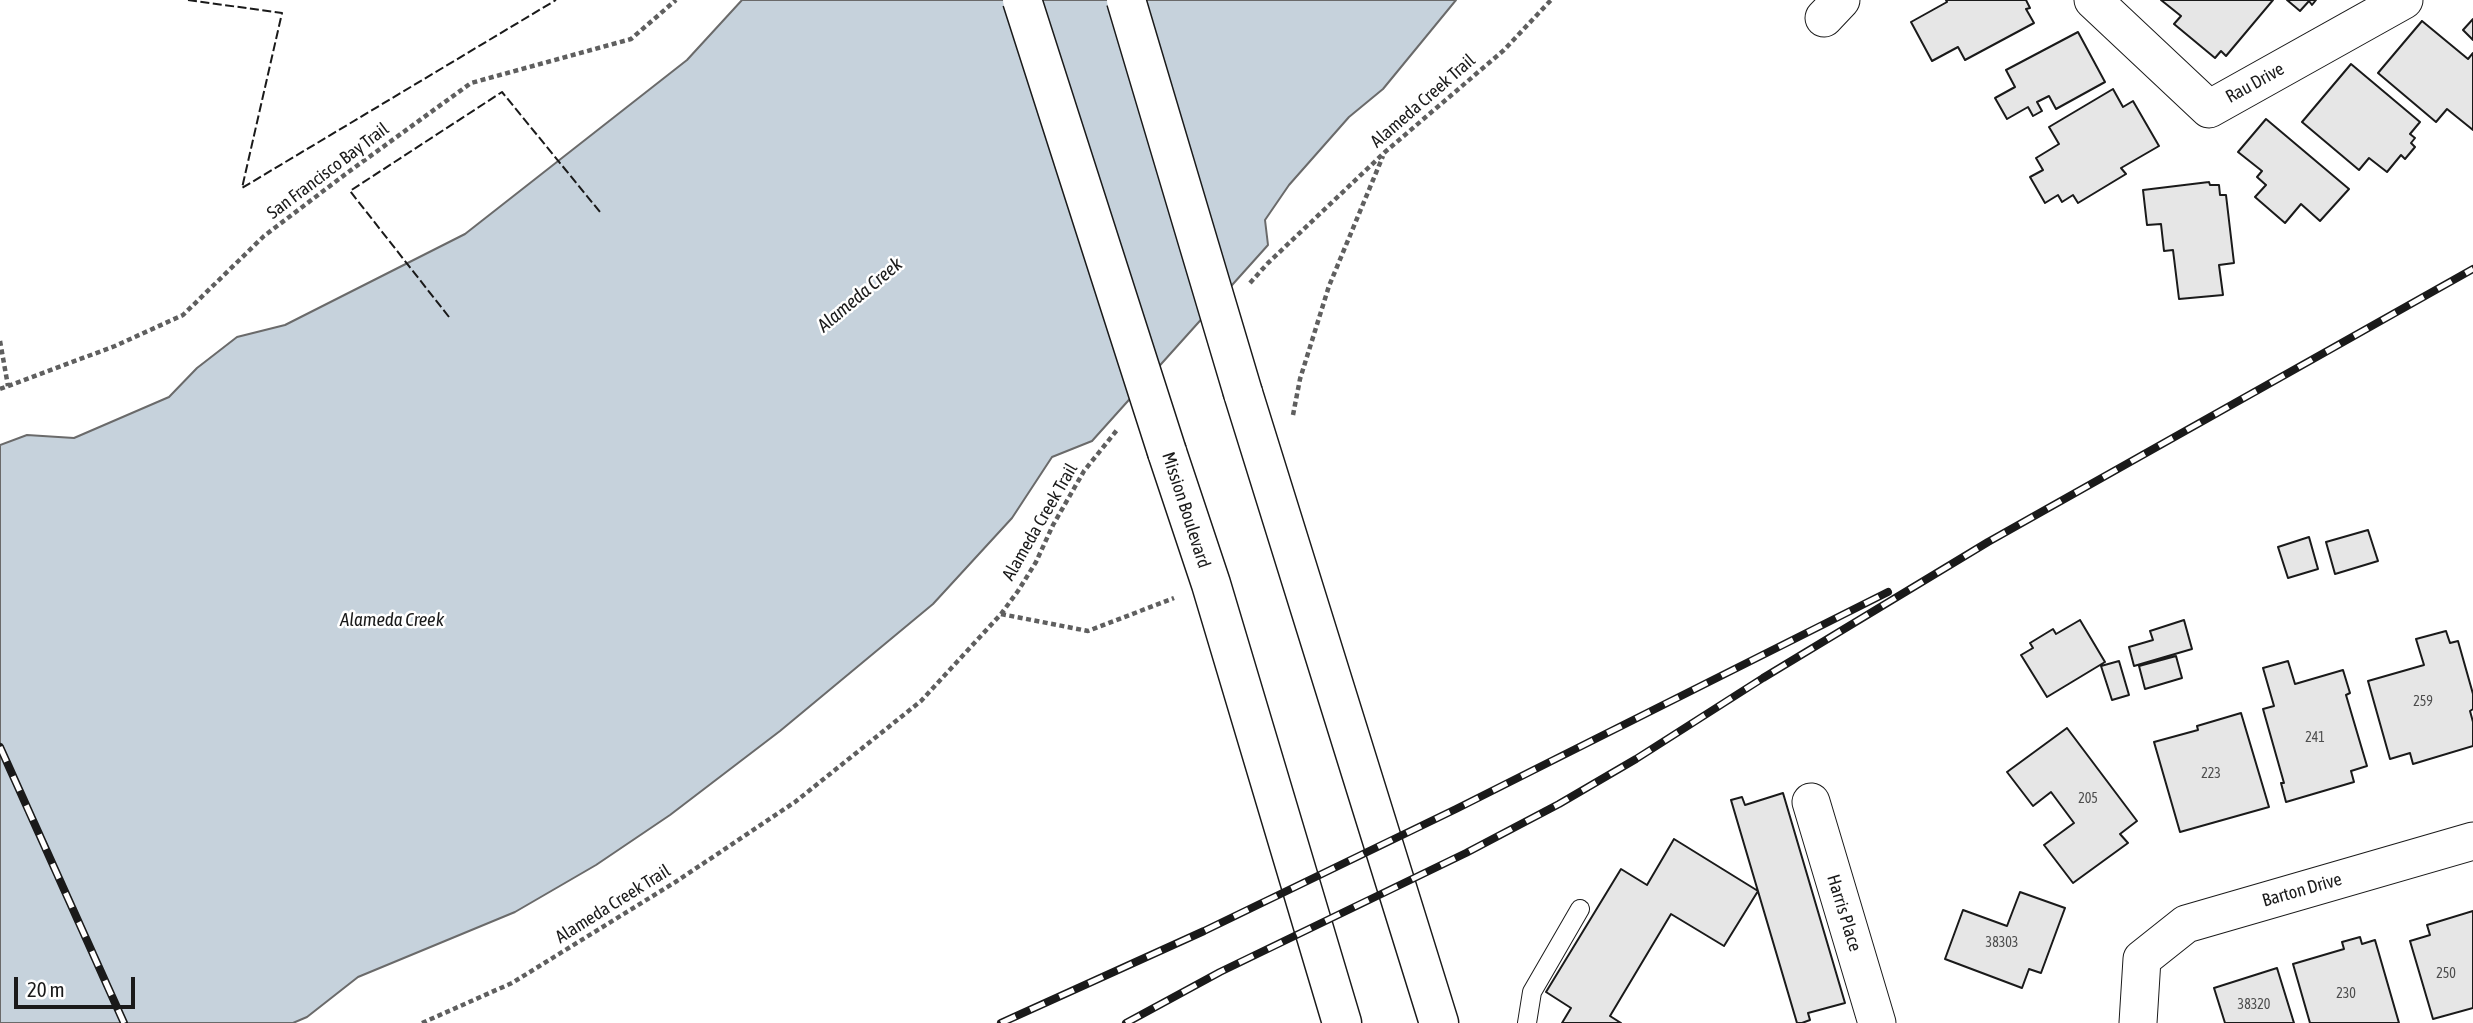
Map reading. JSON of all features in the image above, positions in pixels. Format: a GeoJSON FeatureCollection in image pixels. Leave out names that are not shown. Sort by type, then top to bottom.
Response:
{"type":"FeatureCollection","features":[{"type":"Feature","properties":{"kind":"main road","name":"Mission Boulevard"},"geometry":{"type":"LineString","coordinates":[[1022,0],[1211,584],[1342,1023]]}},
{"type":"Feature","properties":{"kind":"main road"},"geometry":{"type":"LineString","coordinates":[[1126,0],[1243,393],[1439,1023]]}},
{"type":"Feature","properties":{"kind":"street","name":"Rau Drive"},"geometry":{"type":"LineString","coordinates":[[2093,0],[2209,109],[2404,0]]}},
{"type":"Feature","properties":{"kind":"street","name":"Harris Place"},"geometry":{"type":"LineString","coordinates":[[1811,803],[1869,1020]]}},
{"type":"Feature","properties":{"kind":"street","name":"Barton Drive"},"geometry":{"type":"LineString","coordinates":[[2138,1023],[2142,959],[2186,924],[2473,841]]}},
{"type":"Feature","properties":{"kind":"lane"},"geometry":{"type":"LineString","coordinates":[[1527,1023],[1532,992],[1580,909]]}},
{"type":"Feature","properties":{"kind":"path","name":"San Francisco Bay Trail"},"geometry":{"type":"LineString","coordinates":[[0,389],[115,346],[183,315],[264,236],[471,83],[631,40],[676,0]]}},
{"type":"Feature","properties":{"kind":"path","name":"Alameda Creek Trail"},"geometry":{"type":"LineString","coordinates":[[1241,293],[1268,263],[1385,152],[1504,50],[1551,0]]}},
{"type":"Feature","properties":{"kind":"path"},"geometry":{"type":"LineString","coordinates":[[1292,420],[1300,379],[1329,286],[1385,152]]}},
{"type":"Feature","properties":{"kind":"path"},"geometry":{"type":"LineString","coordinates":[[0,341],[8,386]]}},
{"type":"Feature","properties":{"kind":"path","name":"Alameda Creek Trail"},"geometry":{"type":"LineString","coordinates":[[422,1023],[512,983],[677,881],[794,802],[921,701],[1001,614],[1036,562],[1053,525],[1084,471],[1123,424]]}},
{"type":"Feature","properties":{"kind":"path"},"geometry":{"type":"LineString","coordinates":[[1001,614],[1088,631],[1211,584]]}},
{"type":"Feature","properties":{"kind":"water","name":"Alameda Creek"},"geometry":{"type":"Polygon","coordinates":[[[742,0],[1456,0],[1383,89],[1349,117],[1289,185],[1265,220],[1268,245],[1092,441],[1052,457],[1012,518],[933,604],[780,731],[670,815],[596,865],[515,912],[358,977],[307,1017],[293,1023],[0,1023],[0,445],[27,435],[74,438],[169,397],[197,368],[237,337],[285,325],[465,234],[687,60],[742,0]]]}},
{"type":"Feature","properties":{"kind":"building"},"geometry":{"type":"Polygon","coordinates":[[[1946,0],[2026,0],[2030,8],[2026,9],[2034,23],[1965,60],[1958,47],[1932,61],[1911,22],[1947,2],[1946,0]]]}},
{"type":"Feature","properties":{"kind":"building"},"geometry":{"type":"Polygon","coordinates":[[[2161,0],[2273,0],[2226,56],[2221,51],[2215,58],[2174,24],[2181,16],[2161,0]]]}},
{"type":"Feature","properties":{"kind":"building"},"geometry":{"type":"Polygon","coordinates":[[[2287,0],[2316,0],[2312,5],[2309,1],[2300,11],[2287,0]]]}},
{"type":"Feature","properties":{"kind":"building"},"geometry":{"type":"Polygon","coordinates":[[[2473,19],[2473,40],[2463,30],[2473,19]]]}},
{"type":"Feature","properties":{"kind":"building"},"geometry":{"type":"Polygon","coordinates":[[[2422,21],[2468,59],[2473,53],[2473,130],[2447,109],[2436,122],[2378,73],[2422,21]]]}},
{"type":"Feature","properties":{"kind":"building"},"geometry":{"type":"Polygon","coordinates":[[[2078,32],[2105,82],[2056,109],[2049,96],[2037,102],[2042,111],[2033,116],[2028,107],[2007,119],[1995,98],[2015,87],[2006,70],[2078,32]]]}},
{"type":"Feature","properties":{"kind":"building"},"geometry":{"type":"Polygon","coordinates":[[[2351,64],[2420,122],[2410,134],[2415,138],[2411,143],[2415,147],[2405,159],[2401,155],[2387,172],[2369,158],[2359,170],[2302,122],[2351,64]]]}},
{"type":"Feature","properties":{"kind":"building"},"geometry":{"type":"Polygon","coordinates":[[[2113,89],[2123,107],[2133,101],[2159,146],[2121,168],[2126,174],[2078,203],[2073,195],[2062,202],[2058,195],[2045,203],[2030,177],[2043,170],[2036,158],[2059,144],[2049,127],[2113,89]]]}},
{"type":"Feature","properties":{"kind":"building"},"geometry":{"type":"Polygon","coordinates":[[[2266,119],[2349,189],[2320,221],[2301,204],[2285,223],[2255,197],[2266,185],[2257,177],[2262,171],[2238,152],[2266,119]]]}},
{"type":"Feature","properties":{"kind":"building"},"geometry":{"type":"Polygon","coordinates":[[[2209,182],[2210,185],[2219,185],[2220,195],[2226,195],[2234,263],[2219,265],[2223,295],[2179,299],[2173,250],[2164,251],[2161,224],[2147,225],[2143,190],[2209,182]]]}},
{"type":"Feature","properties":{"kind":"building"},"geometry":{"type":"Polygon","coordinates":[[[2368,530],[2378,561],[2335,574],[2326,542],[2368,530]]]}},
{"type":"Feature","properties":{"kind":"building"},"geometry":{"type":"Polygon","coordinates":[[[2309,537],[2318,569],[2288,578],[2278,547],[2309,537]]]}},
{"type":"Feature","properties":{"kind":"building"},"geometry":{"type":"Polygon","coordinates":[[[2080,620],[2105,662],[2047,697],[2021,655],[2033,648],[2030,643],[2053,629],[2056,634],[2080,620]]]}},
{"type":"Feature","properties":{"kind":"building"},"geometry":{"type":"Polygon","coordinates":[[[2184,620],[2192,649],[2134,666],[2129,647],[2153,640],[2150,631],[2184,620]]]}},
{"type":"Feature","properties":{"kind":"building"},"geometry":{"type":"Polygon","coordinates":[[[2446,631],[2450,643],[2458,641],[2473,694],[2473,709],[2470,711],[2473,746],[2413,764],[2410,753],[2390,759],[2368,681],[2424,665],[2416,639],[2446,631]]]}},
{"type":"Feature","properties":{"kind":"building"},"geometry":{"type":"Polygon","coordinates":[[[2176,656],[2182,678],[2145,689],[2139,666],[2176,656]]]}},
{"type":"Feature","properties":{"kind":"building"},"geometry":{"type":"Polygon","coordinates":[[[2119,661],[2129,695],[2112,700],[2101,666],[2119,661]]]}},
{"type":"Feature","properties":{"kind":"building"},"geometry":{"type":"Polygon","coordinates":[[[2288,661],[2295,684],[2343,670],[2350,693],[2346,695],[2367,766],[2351,771],[2354,782],[2286,802],[2281,783],[2284,783],[2263,709],[2274,706],[2263,668],[2288,661]]]}},
{"type":"Feature","properties":{"kind":"building"},"geometry":{"type":"Polygon","coordinates":[[[2241,713],[2269,807],[2180,832],[2154,742],[2198,730],[2197,726],[2241,713]]]}},
{"type":"Feature","properties":{"kind":"building"},"geometry":{"type":"Polygon","coordinates":[[[2067,728],[2137,821],[2120,834],[2128,843],[2073,883],[2044,845],[2074,823],[2051,792],[2033,806],[2007,772],[2067,728]]]}},
{"type":"Feature","properties":{"kind":"building"},"geometry":{"type":"Polygon","coordinates":[[[1783,793],[1845,1003],[1808,1013],[1810,1020],[1802,1023],[1797,1023],[1731,800],[1742,797],[1745,805],[1783,793]]]}},
{"type":"Feature","properties":{"kind":"building"},"geometry":{"type":"Polygon","coordinates":[[[1674,839],[1758,891],[1724,946],[1671,914],[1610,1016],[1621,1023],[1562,1023],[1571,1008],[1546,992],[1621,869],[1647,885],[1674,839]]]}},
{"type":"Feature","properties":{"kind":"building"},"geometry":{"type":"Polygon","coordinates":[[[2020,892],[2065,908],[2041,973],[2029,969],[2022,988],[1945,959],[1963,910],[2007,926],[2020,892]]]}},
{"type":"Feature","properties":{"kind":"building"},"geometry":{"type":"Polygon","coordinates":[[[2473,911],[2473,1008],[2433,1019],[2410,941],[2430,935],[2427,925],[2473,911]]]}},
{"type":"Feature","properties":{"kind":"building"},"geometry":{"type":"Polygon","coordinates":[[[2360,937],[2362,944],[2375,940],[2399,1023],[2310,1023],[2293,964],[2344,949],[2342,942],[2360,937]]]}},
{"type":"Feature","properties":{"kind":"building"},"geometry":{"type":"Polygon","coordinates":[[[2277,968],[2294,1023],[2225,1023],[2214,988],[2277,968]]]}},
{"type":"Feature","properties":{"kind":"railway"},"geometry":{"type":"LineString","coordinates":[[1126,1023],[1220,972],[1466,853],[1559,804],[1988,542],[2473,269]]}},
{"type":"Feature","properties":{"kind":"railway"},"geometry":{"type":"LineString","coordinates":[[1001,1023],[1204,931],[1456,809],[1888,592]]}},
{"type":"Feature","properties":{"kind":"railway"},"geometry":{"type":"LineString","coordinates":[[0,747],[124,1023]]}},
{"type":"Feature","properties":{"kind":"fence"},"geometry":{"type":"LineString","coordinates":[[188,0],[282,13],[242,188],[556,0]]}},
{"type":"Feature","properties":{"kind":"fence"},"geometry":{"type":"LineString","coordinates":[[449,317],[350,191],[502,92],[600,212]]}}]}
